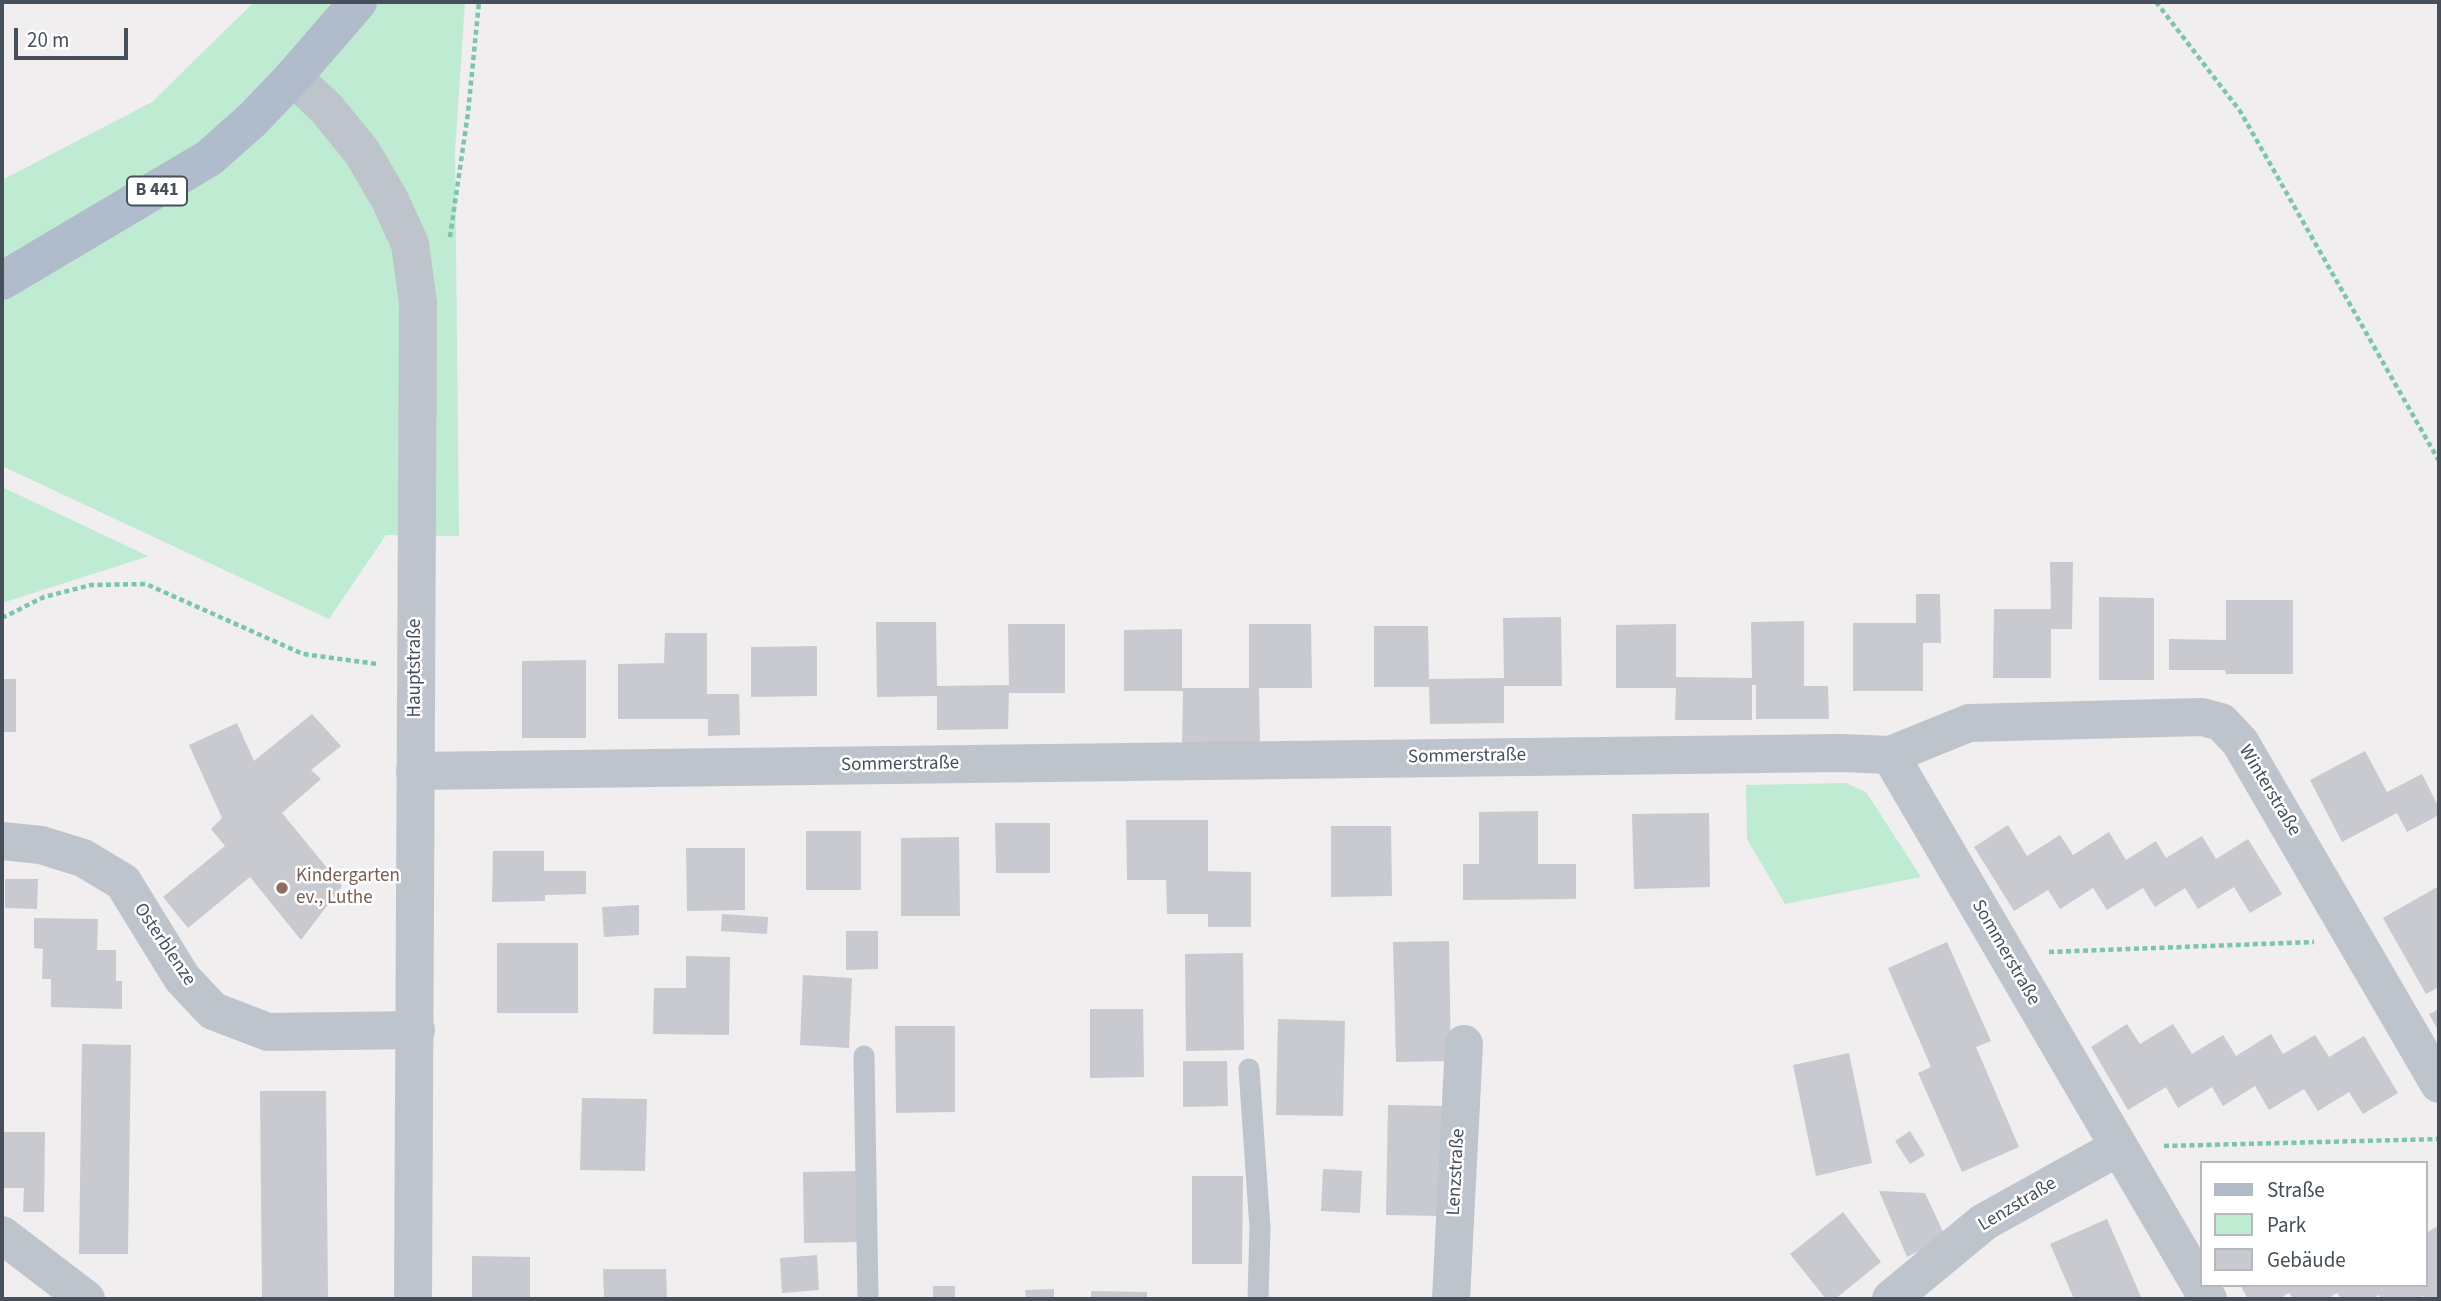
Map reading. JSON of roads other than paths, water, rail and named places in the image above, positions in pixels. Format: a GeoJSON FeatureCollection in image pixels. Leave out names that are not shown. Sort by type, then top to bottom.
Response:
{"type":"FeatureCollection","features":[{"type":"Feature","properties":{"kind":"main road","name":"B 441"},"geometry":{"type":"LineString","coordinates":[[2,281],[209,158],[252,120],[358,2]]}},
{"type":"Feature","properties":{"kind":"street","name":"Hauptstraße"},"geometry":{"type":"LineString","coordinates":[[293,77],[326,108],[362,152],[390,200],[410,244],[418,303],[414,1299]]}},
{"type":"Feature","properties":{"kind":"street","name":"Winterstraße"},"geometry":{"type":"LineString","coordinates":[[1890,755],[1969,723],[2202,717],[2221,722],[2241,741],[2439,1084]]}},
{"type":"Feature","properties":{"kind":"street","name":"Sommerstraße"},"geometry":{"type":"LineString","coordinates":[[415,771],[1841,753],[1890,755],[2200,1285]]}},
{"type":"Feature","properties":{"kind":"street","name":"Osterblenze"},"geometry":{"type":"LineString","coordinates":[[2,841],[41,845],[83,858],[123,882],[182,978],[214,1011],[268,1032],[416,1030]]}},
{"type":"Feature","properties":{"kind":"street","name":"Lenzstraße"},"geometry":{"type":"LineString","coordinates":[[1451,1299],[1464,1044]]}},
{"type":"Feature","properties":{"kind":"street","name":"Lenzstraße"},"geometry":{"type":"LineString","coordinates":[[1891,1299],[1984,1222],[2119,1147]]}},
{"type":"Feature","properties":{"kind":"street"},"geometry":{"type":"LineString","coordinates":[[2,1235],[86,1299]]}},
{"type":"Feature","properties":{"kind":"lane"},"geometry":{"type":"LineString","coordinates":[[863,1056],[868,1299]]}},
{"type":"Feature","properties":{"kind":"lane"},"geometry":{"type":"LineString","coordinates":[[1249,1069],[1260,1228],[1258,1299]]}},
{"type":"Feature","properties":{"kind":"place","name":"Kindergarten ev., Luthe"},"geometry":{"type":"Point","coordinates":[282,888]}}]}
